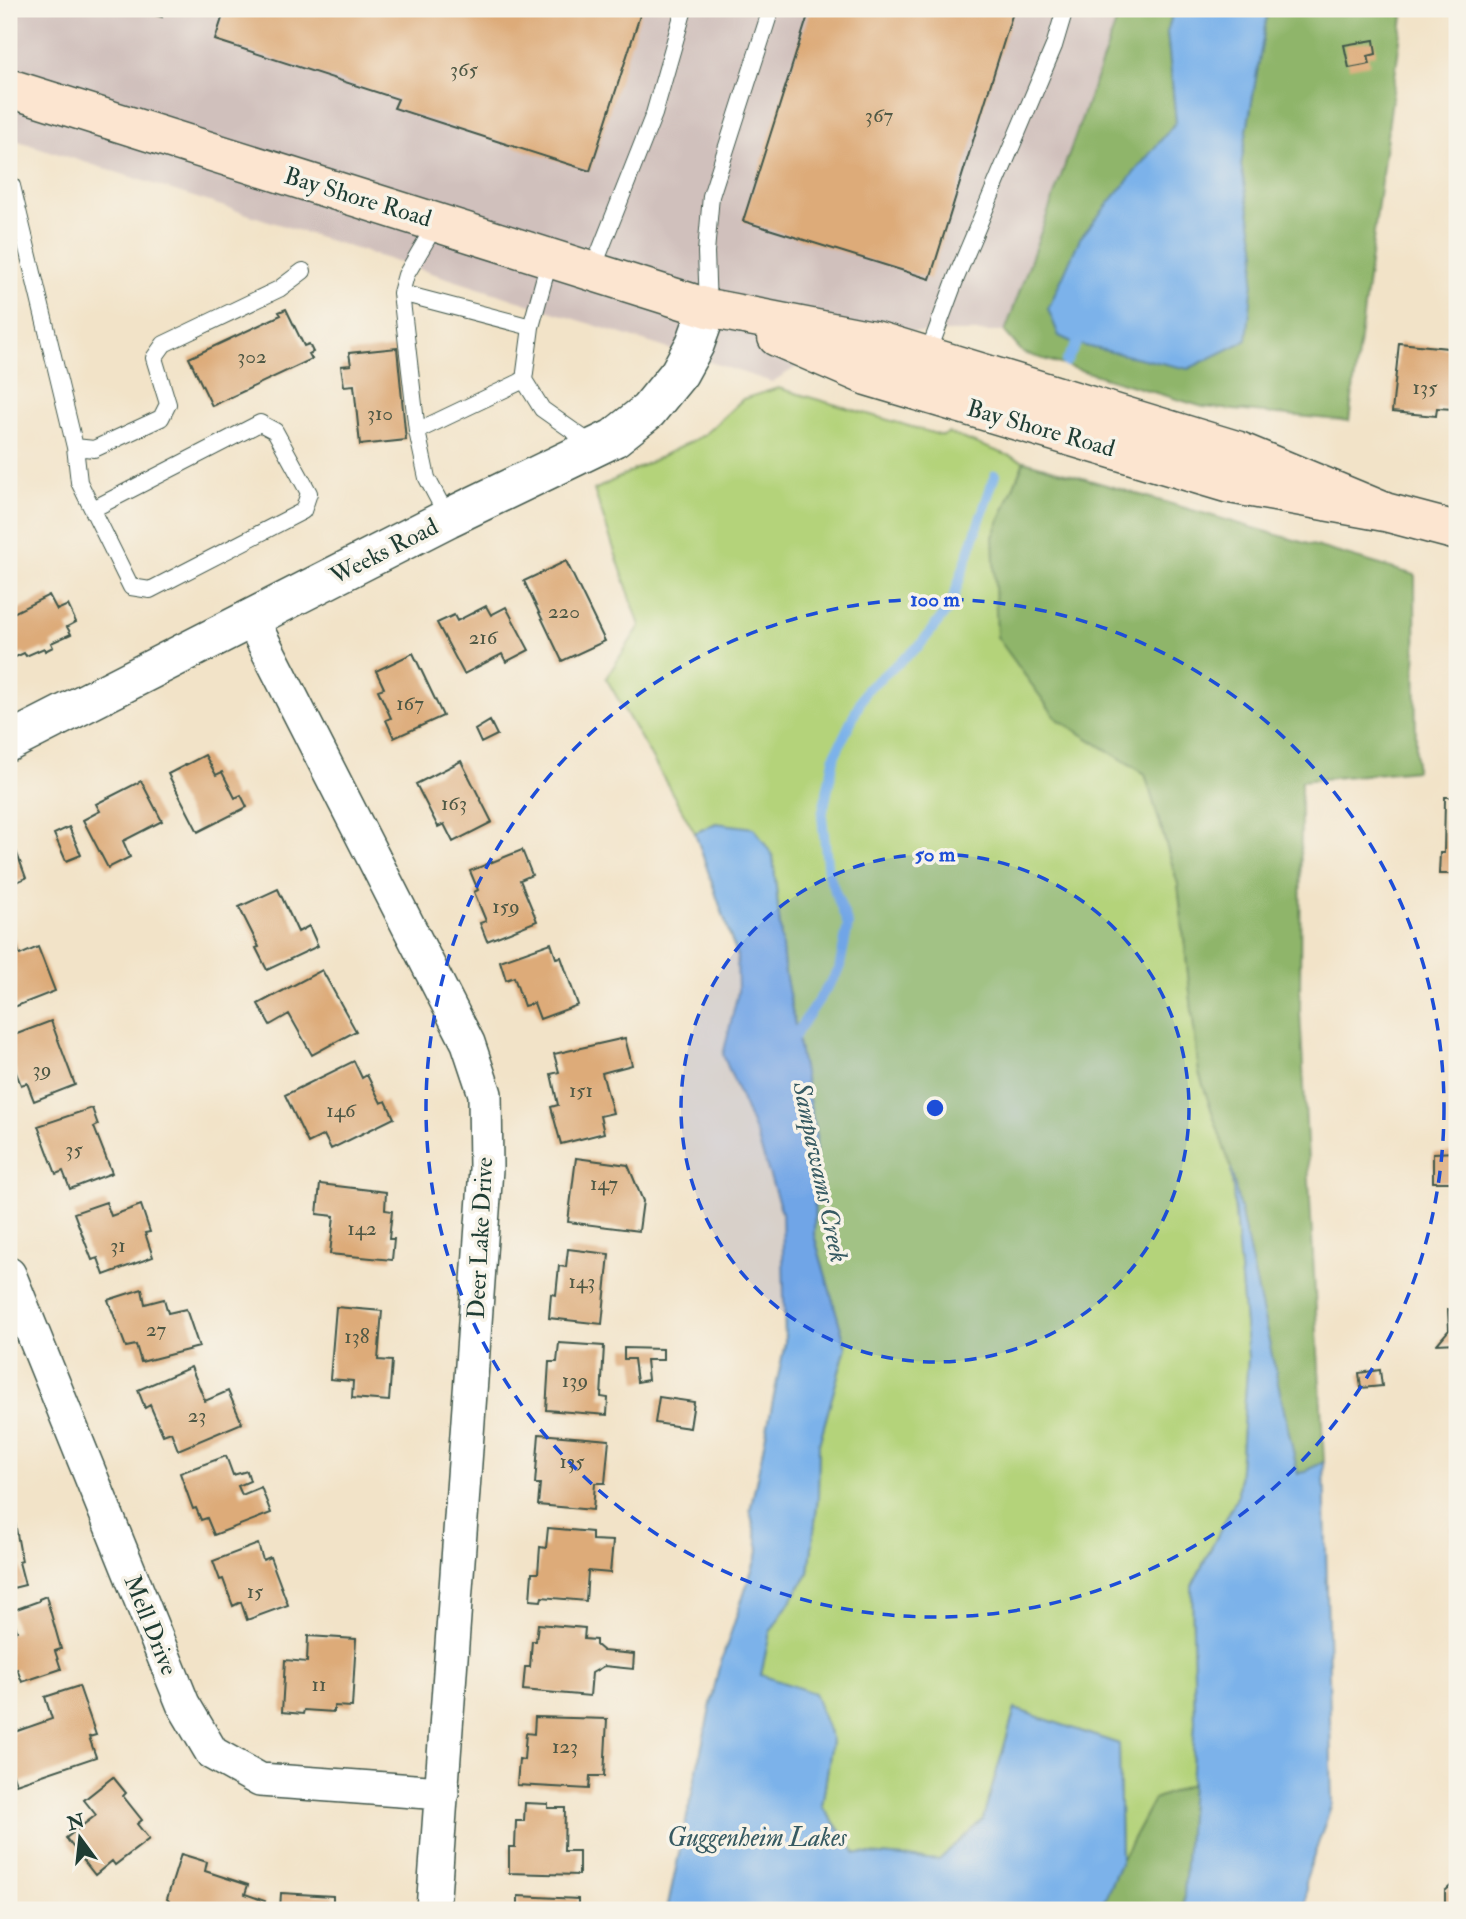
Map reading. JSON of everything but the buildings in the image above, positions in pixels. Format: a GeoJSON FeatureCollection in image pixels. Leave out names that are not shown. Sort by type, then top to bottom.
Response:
{"type":"FeatureCollection","features":[{"type":"Feature","properties":{"kind":"main road","name":"Bay Shore Road"},"geometry":{"type":"LineString","coordinates":[[9,88],[708,307],[878,341],[1236,450],[1385,512]]}},
{"type":"Feature","properties":{"kind":"main road","name":"Bay Shore Road"},"geometry":{"type":"LineString","coordinates":[[708,307],[867,376],[943,400],[1230,484],[1385,512],[1457,531]]}},
{"type":"Feature","properties":{"kind":"street","name":"Weeks Road"},"geometry":{"type":"LineString","coordinates":[[9,742],[630,427],[664,393],[695,344],[708,307]]}},
{"type":"Feature","properties":{"kind":"street","name":"Deer Lake Drive"},"geometry":{"type":"LineString","coordinates":[[251,618],[468,1043],[485,1094],[486,1169],[433,1910]]}},
{"type":"Feature","properties":{"kind":"street","name":"Mell Drive"},"geometry":{"type":"LineString","coordinates":[[9,1273],[183,1704],[212,1753],[260,1780],[442,1793]]}},
{"type":"Feature","properties":{"kind":"lane"},"geometry":{"type":"LineString","coordinates":[[592,271],[654,114],[684,9]]}},
{"type":"Feature","properties":{"kind":"lane"},"geometry":{"type":"LineString","coordinates":[[708,307],[706,252],[711,196],[771,9]]}},
{"type":"Feature","properties":{"kind":"lane"},"geometry":{"type":"LineString","coordinates":[[926,356],[1054,46],[1065,9]]}},
{"type":"Feature","properties":{"kind":"lane"},"geometry":{"type":"LineString","coordinates":[[9,197],[12,186],[75,447],[79,482],[131,587],[150,590],[303,511],[309,493],[275,431],[260,423],[93,509]]}},
{"type":"Feature","properties":{"kind":"lane"},"geometry":{"type":"LineString","coordinates":[[437,222],[406,275],[401,293],[417,430],[426,478],[448,518]]}},
{"type":"Feature","properties":{"kind":"lane"},"geometry":{"type":"LineString","coordinates":[[550,258],[531,327],[524,380],[542,409],[595,447]]}},
{"type":"Feature","properties":{"kind":"lane"},"geometry":{"type":"LineString","coordinates":[[75,447],[94,449],[161,418],[168,404],[155,358],[164,344],[279,289],[303,271]]}},
{"type":"Feature","properties":{"kind":"lane"},"geometry":{"type":"LineString","coordinates":[[401,293],[531,327]]}},
{"type":"Feature","properties":{"kind":"lane"},"geometry":{"type":"LineString","coordinates":[[417,430],[524,380]]}},
{"type":"Feature","properties":{"kind":"shaded area"},"geometry":{"type":"Polygon","coordinates":[[[9,9],[1121,9],[1005,332],[854,332],[772,382],[9,138],[9,9]]]}},
{"type":"Feature","properties":{"kind":"green space"},"geometry":{"type":"Polygon","coordinates":[[[1121,9],[1174,9],[1167,33],[1176,122],[1137,171],[1256,251],[1241,165],[1268,9],[1404,9],[1349,421],[1203,407],[1023,353],[1005,332],[1121,9]]]}},
{"type":"Feature","properties":{"kind":"green space"},"geometry":{"type":"Polygon","coordinates":[[[778,388],[943,436],[948,433],[1024,461],[993,537],[1056,718],[1145,774],[1178,884],[1199,1073],[1231,1168],[1248,1358],[1238,1495],[1192,1586],[1195,1722],[1191,1784],[1154,1799],[1121,1861],[1119,1744],[1015,1709],[983,1819],[939,1860],[856,1853],[822,1806],[832,1741],[761,1675],[770,1632],[809,1573],[818,1497],[819,1444],[846,1347],[814,1235],[816,1137],[784,968],[773,856],[716,823],[695,833],[606,678],[640,626],[594,490],[704,435],[743,399],[778,388]]]}},
{"type":"Feature","properties":{"kind":"green space"},"geometry":{"type":"Polygon","coordinates":[[[1024,461],[1415,575],[1416,770],[1301,781],[1300,1011],[1324,1462],[1298,1475],[1231,1168],[1199,1073],[1178,884],[1145,774],[1056,718],[997,637],[993,537],[1024,461]]]}},
{"type":"Feature","properties":{"kind":"green space"},"geometry":{"type":"Polygon","coordinates":[[[1191,1784],[1183,1910],[1100,1910],[1121,1861],[1154,1799],[1191,1784]]]}},
{"type":"Feature","properties":{"kind":"water"},"geometry":{"type":"Polygon","coordinates":[[[1174,9],[1268,9],[1241,165],[1256,251],[1247,340],[1188,369],[1076,344],[1059,336],[1048,309],[1080,238],[1176,122],[1167,32],[1174,9]]]}},
{"type":"Feature","properties":{"kind":"water","name":"Guggenheim Lakes"},"geometry":{"type":"Polygon","coordinates":[[[716,823],[754,828],[773,856],[784,968],[816,1137],[814,1235],[846,1347],[819,1444],[818,1497],[809,1573],[770,1632],[761,1675],[814,1693],[832,1741],[822,1806],[856,1853],[939,1860],[983,1819],[1015,1709],[1119,1744],[1121,1861],[1100,1910],[667,1910],[718,1671],[759,1549],[750,1511],[785,1343],[782,1213],[756,1134],[723,1055],[738,992],[737,956],[695,833],[716,823]]]}},
{"type":"Feature","properties":{"kind":"water"},"geometry":{"type":"Polygon","coordinates":[[[1231,1168],[1298,1474],[1324,1462],[1332,1803],[1306,1879],[1306,1910],[1183,1910],[1195,1722],[1192,1586],[1238,1495],[1248,1358],[1231,1168]]]}},
{"type":"Feature","properties":{"kind":"waterway","name":"Sampawams Creek"},"geometry":{"type":"LineString","coordinates":[[1066,362],[1083,332]]}},
{"type":"Feature","properties":{"kind":"waterway","name":"Sampawams Creek"},"geometry":{"type":"LineString","coordinates":[[790,1046],[839,970],[848,925],[828,873],[822,816],[835,755],[866,690],[920,645],[951,605],[995,475]]}}]}
